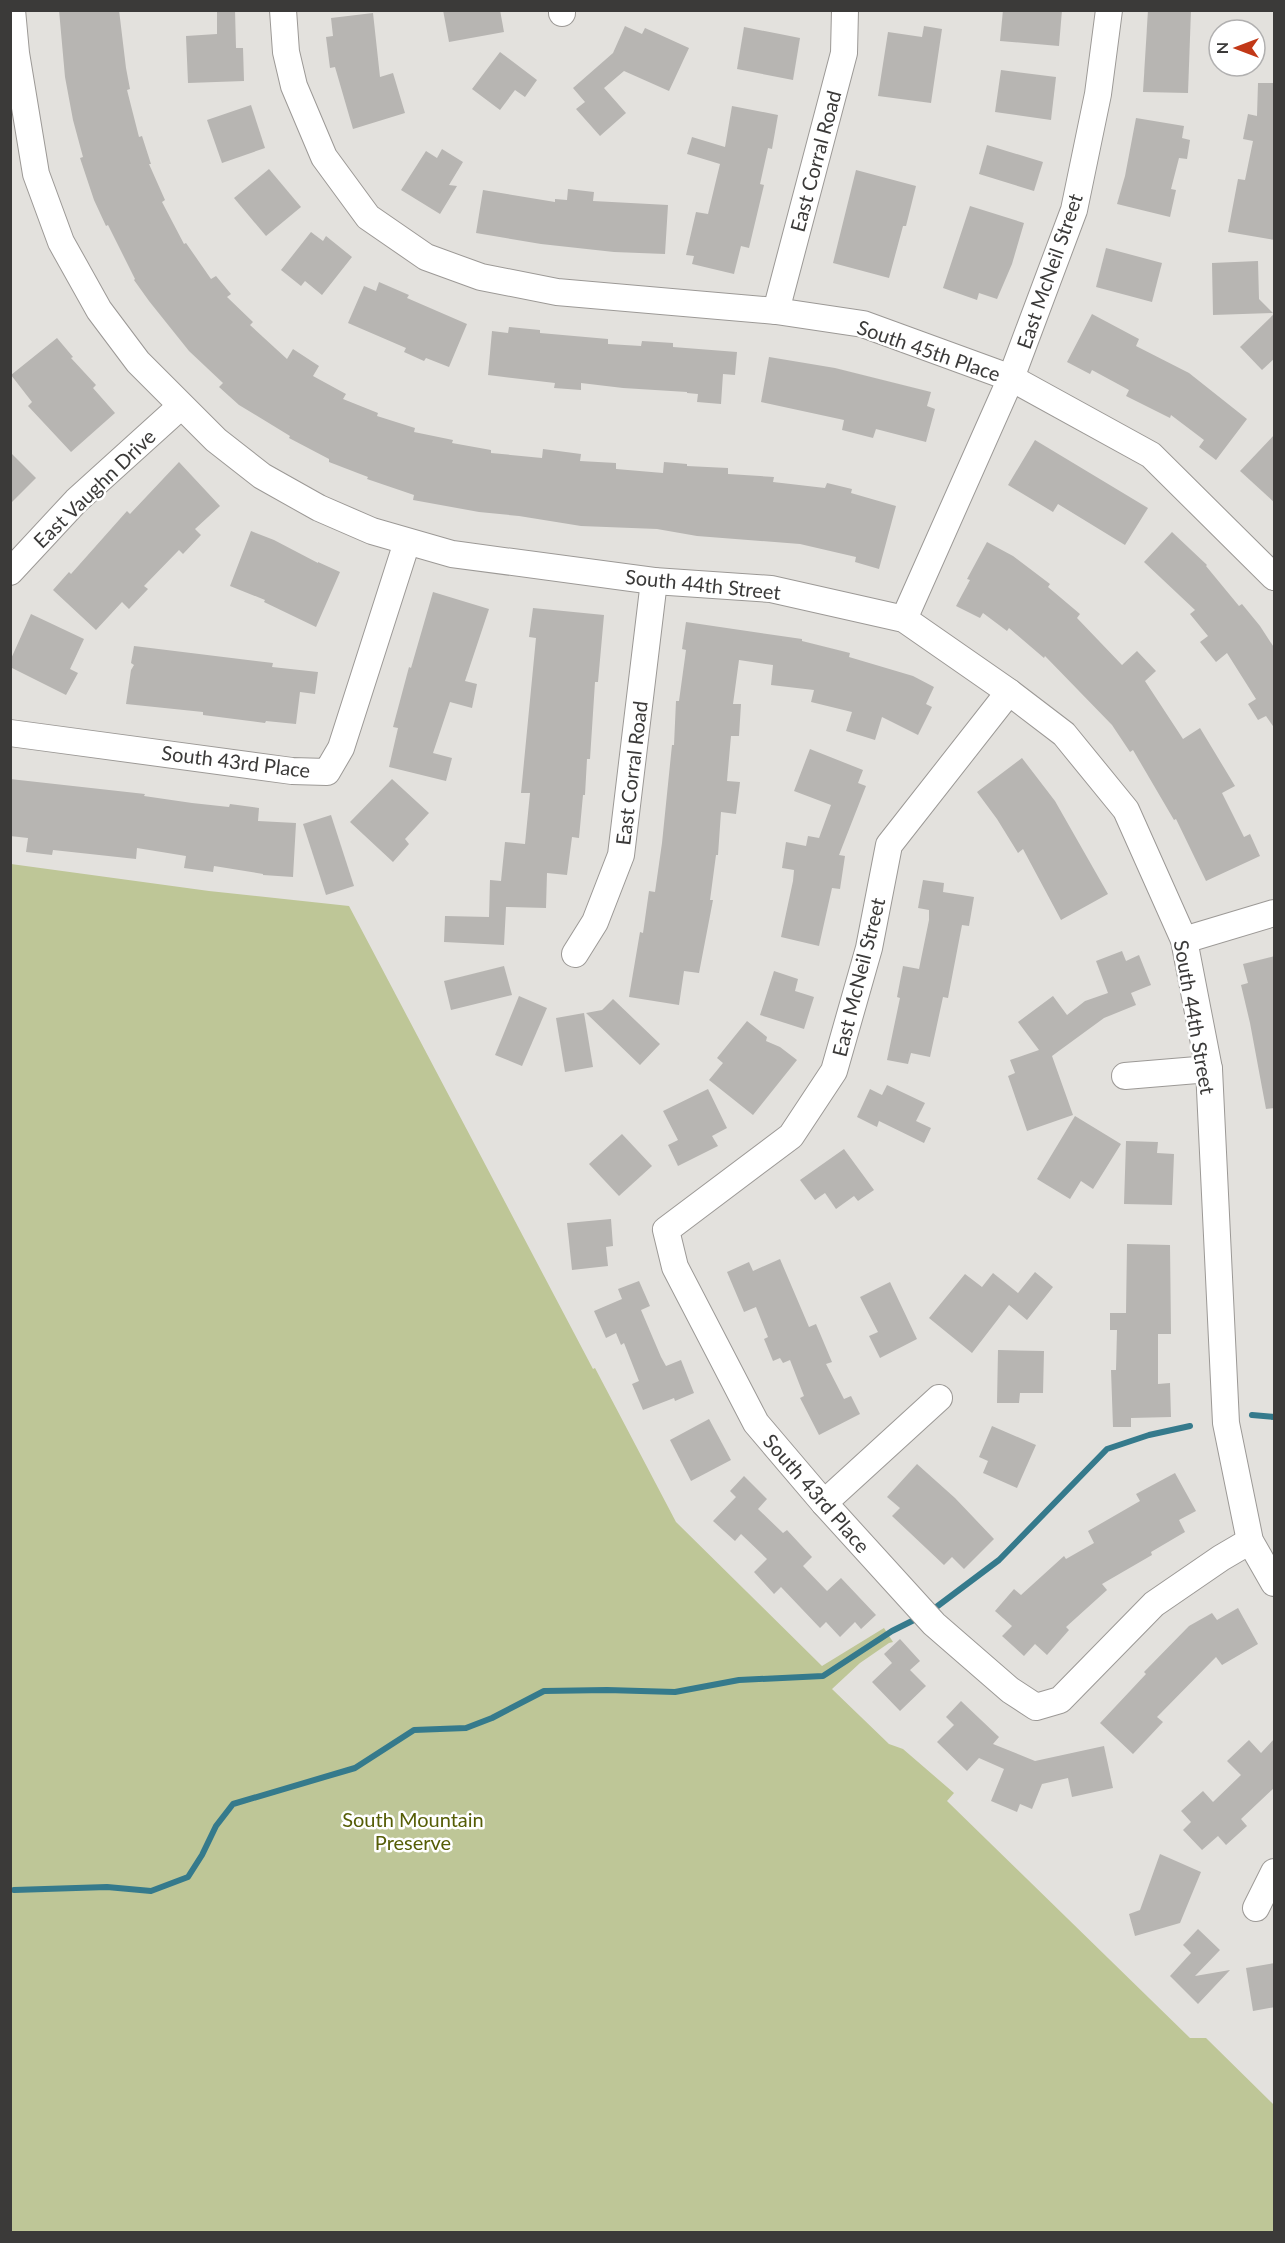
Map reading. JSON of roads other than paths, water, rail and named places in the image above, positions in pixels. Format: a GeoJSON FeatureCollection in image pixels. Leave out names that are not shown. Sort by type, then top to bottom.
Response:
{"type":"FeatureCollection","features":[{"type":"Feature","properties":{"kind":"street","name":"South 44th Street"},"geometry":{"type":"LineString","coordinates":[[12,10],[13,54],[36,174],[61,242],[99,310],[138,362],[216,440],[262,476],[319,508],[372,531],[452,554],[654,581],[771,589],[904,619],[1009,692],[1064,734],[1126,810],[1184,940],[1209,1069],[1226,1423],[1250,1541],[1275,1583]]}},
{"type":"Feature","properties":{"kind":"street","name":"South 45th Place"},"geometry":{"type":"LineString","coordinates":[[283,10],[286,52],[294,86],[324,156],[368,216],[426,257],[481,277],[557,292],[776,311],[863,324],[1011,378],[1151,455],[1275,577]]}},
{"type":"Feature","properties":{"kind":"street","name":"East Corral Road"},"geometry":{"type":"LineString","coordinates":[[776,311],[844,53],[845,10]]}},
{"type":"Feature","properties":{"kind":"street","name":"East McNeil Street"},"geometry":{"type":"LineString","coordinates":[[904,619],[1011,378],[1074,210],[1098,94],[1109,10]]}},
{"type":"Feature","properties":{"kind":"street","name":"East Vaughn Drive"},"geometry":{"type":"LineString","coordinates":[[10,572],[76,501],[181,406]]}},
{"type":"Feature","properties":{"kind":"street","name":"South 43rd Place"},"geometry":{"type":"LineString","coordinates":[[10,733],[292,771],[327,771],[341,748],[407,542]]}},
{"type":"Feature","properties":{"kind":"street","name":"East Corral Road"},"geometry":{"type":"LineString","coordinates":[[575,954],[595,922],[621,855],[654,581]]}},
{"type":"Feature","properties":{"kind":"street","name":"East McNeil Street"},"geometry":{"type":"LineString","coordinates":[[666,1230],[705,1203],[791,1136],[834,1071],[869,948],[889,845],[1009,692]]}},
{"type":"Feature","properties":{"kind":"street"},"geometry":{"type":"LineString","coordinates":[[1184,940],[1275,913]]}},
{"type":"Feature","properties":{"kind":"street"},"geometry":{"type":"LineString","coordinates":[[1125,1076],[1209,1069]]}},
{"type":"Feature","properties":{"kind":"street","name":"South 43rd Place"},"geometry":{"type":"LineString","coordinates":[[666,1230],[675,1267],[756,1423],[824,1503],[934,1624],[1010,1690],[1036,1707],[1060,1700],[1154,1604],[1250,1541]]}},
{"type":"Feature","properties":{"kind":"street"},"geometry":{"type":"LineString","coordinates":[[824,1503],[939,1398]]}},
{"type":"Feature","properties":{"kind":"street"},"geometry":{"type":"LineString","coordinates":[[1256,1908],[1275,1872]]}},
{"type":"Feature","properties":{"kind":"waterway"},"geometry":{"type":"LineString","coordinates":[[1252,1415],[1274,1417]]}},
{"type":"Feature","properties":{"kind":"waterway"},"geometry":{"type":"LineString","coordinates":[[931,1611],[999,1560],[1107,1449],[1149,1435],[1190,1426]]}},
{"type":"Feature","properties":{"kind":"waterway"},"geometry":{"type":"LineString","coordinates":[[14,1890],[107,1887],[151,1891],[188,1877],[216,1826],[233,1804],[355,1768],[414,1730],[466,1728],[492,1718],[544,1691],[675,1692],[739,1680],[823,1676],[892,1631],[920,1617]]}},
{"type":"Feature","properties":{"kind":"park label","name":"South Mountain Preserve"},"geometry":{"type":"Point","coordinates":[413,1830]}}]}
